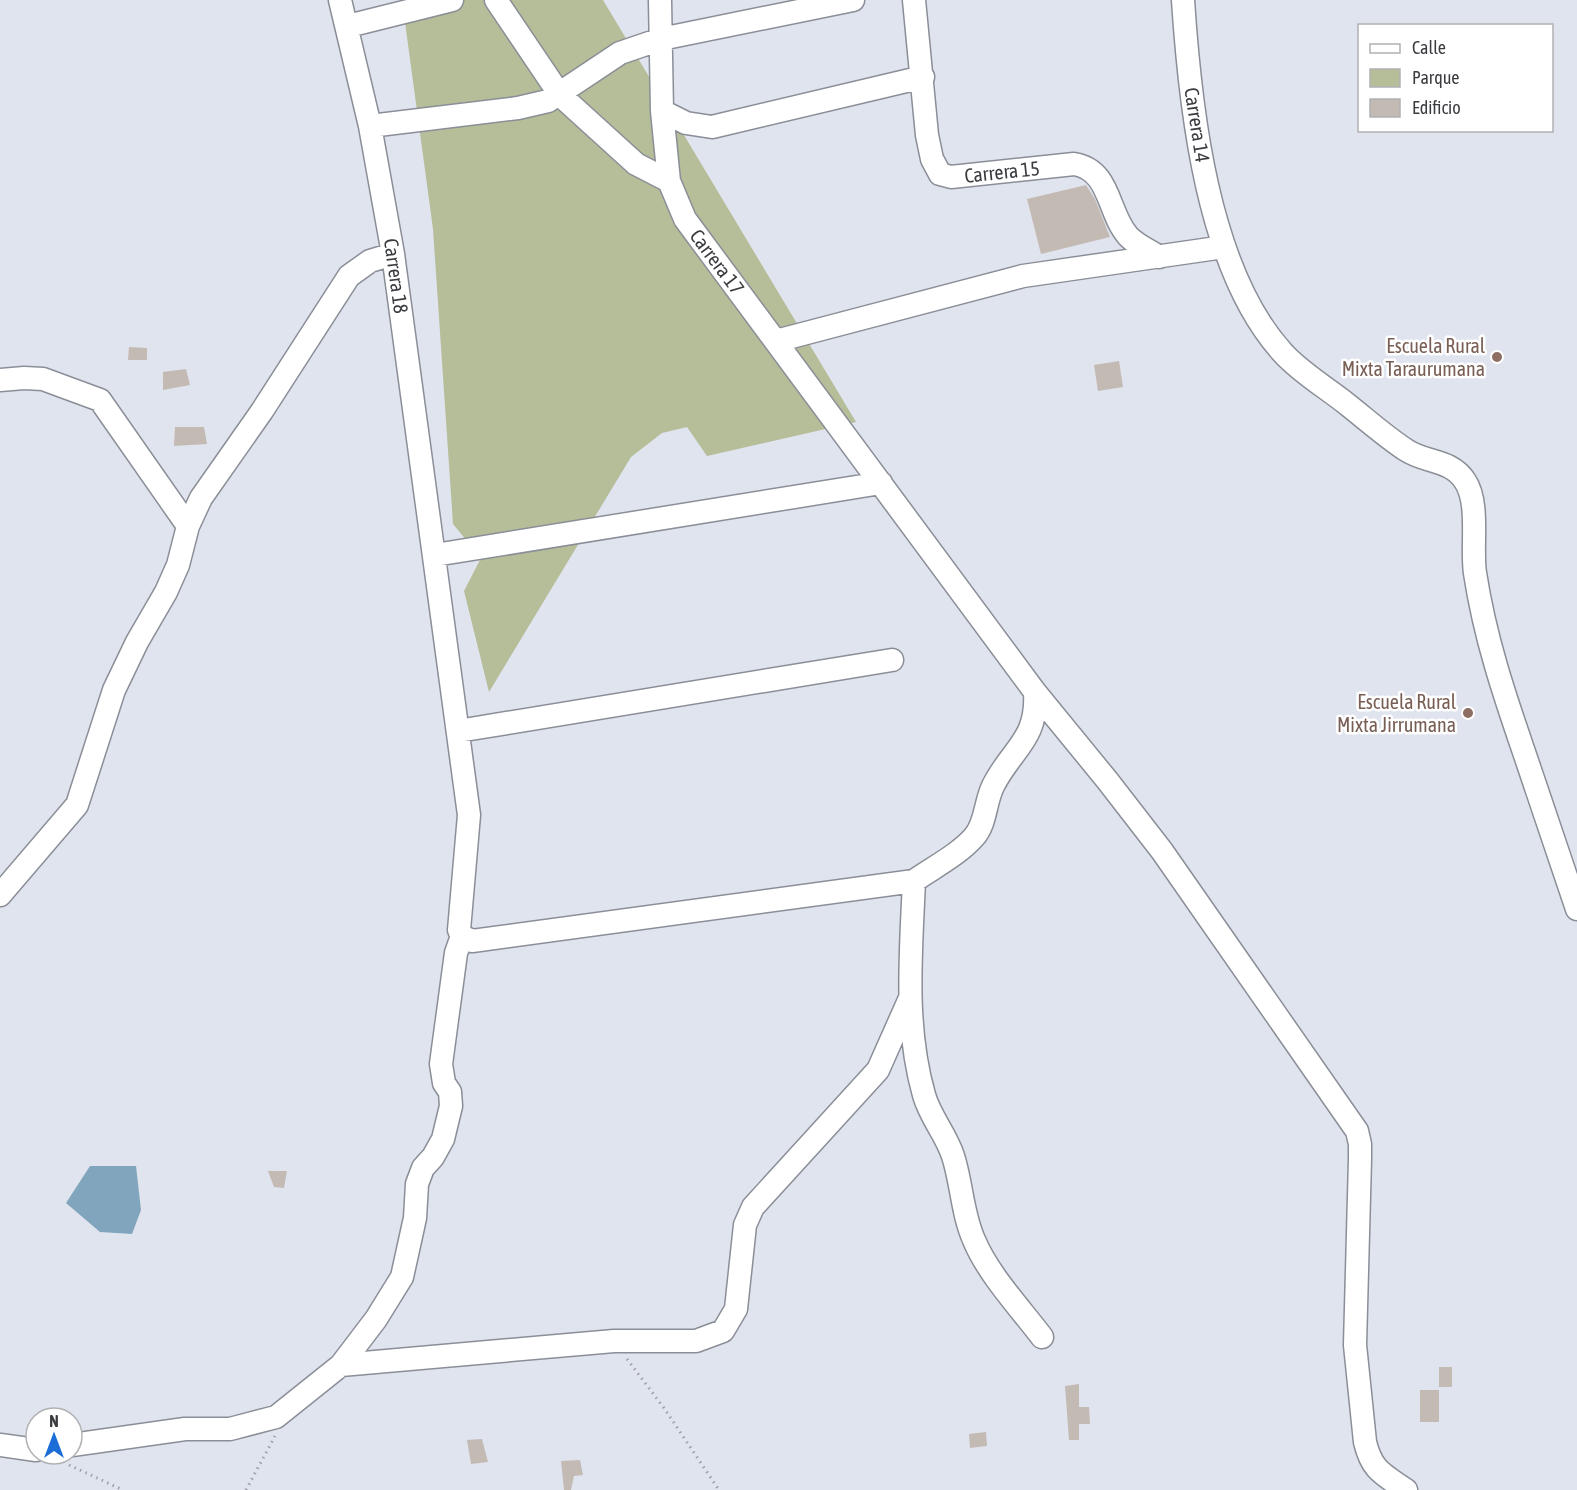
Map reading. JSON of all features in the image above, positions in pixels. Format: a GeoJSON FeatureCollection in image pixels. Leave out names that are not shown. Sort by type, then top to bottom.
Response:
{"type":"FeatureCollection","features":[{"type":"Feature","properties":{"kind":"street","name":"Carrera 18"},"geometry":{"type":"LineString","coordinates":[[84,1451],[185,1429],[231,1429],[276,1417],[341,1365],[376,1319],[402,1277],[415,1218],[417,1184],[423,1168],[443,1139],[451,1106],[450,1092],[444,1083],[441,1064],[456,952],[462,936],[459,930],[469,815],[393,254],[370,126],[340,0]]}},
{"type":"Feature","properties":{"kind":"street"},"geometry":{"type":"LineString","coordinates":[[348,26],[410,4],[452,0]]}},
{"type":"Feature","properties":{"kind":"street"},"geometry":{"type":"LineString","coordinates":[[496,0],[560,95],[636,164],[669,182]]}},
{"type":"Feature","properties":{"kind":"street","name":"Carrera 17"},"geometry":{"type":"LineString","coordinates":[[660,0],[662,111],[669,182],[685,219],[1035,692],[1161,851],[1357,1131],[1360,1159],[1354,1345],[1365,1442],[1368,1457],[1373,1465],[1406,1490]]}},
{"type":"Feature","properties":{"kind":"street"},"geometry":{"type":"LineString","coordinates":[[370,126],[518,108],[548,101],[620,53],[661,39],[853,0]]}},
{"type":"Feature","properties":{"kind":"street","name":"Carrera 15"},"geometry":{"type":"LineString","coordinates":[[914,0],[927,135],[932,159],[940,174],[951,177],[1081,165],[1099,177],[1127,236],[1159,256]]}},
{"type":"Feature","properties":{"kind":"street","name":"Carrera 14"},"geometry":{"type":"LineString","coordinates":[[1183,0],[1200,158],[1224,247],[1244,294],[1268,336],[1283,354],[1408,452],[1444,463],[1456,471],[1466,481],[1472,493],[1474,564],[1482,617],[1494,664],[1577,909]]}},
{"type":"Feature","properties":{"kind":"street"},"geometry":{"type":"LineString","coordinates":[[662,111],[686,123],[712,127],[923,77]]}},
{"type":"Feature","properties":{"kind":"street"},"geometry":{"type":"LineString","coordinates":[[776,341],[1023,276],[1224,247]]}},
{"type":"Feature","properties":{"kind":"street"},"geometry":{"type":"LineString","coordinates":[[0,895],[77,805],[114,690],[137,642],[170,583],[178,565],[188,526],[201,498],[262,411],[349,276],[370,261],[393,254]]}},
{"type":"Feature","properties":{"kind":"street"},"geometry":{"type":"LineString","coordinates":[[0,380],[43,379],[100,400],[188,526]]}},
{"type":"Feature","properties":{"kind":"street"},"geometry":{"type":"LineString","coordinates":[[435,555],[881,483]]}},
{"type":"Feature","properties":{"kind":"street"},"geometry":{"type":"LineString","coordinates":[[458,731],[892,660]]}},
{"type":"Feature","properties":{"kind":"street"},"geometry":{"type":"LineString","coordinates":[[462,936],[472,941],[914,881],[963,848],[975,836],[993,784],[1028,736],[1036,706],[1035,692]]}},
{"type":"Feature","properties":{"kind":"street"},"geometry":{"type":"LineString","coordinates":[[914,881],[910,998],[919,1074],[924,1096],[930,1114],[953,1154],[967,1223],[974,1242],[992,1271],[1042,1337]]}},
{"type":"Feature","properties":{"kind":"street"},"geometry":{"type":"LineString","coordinates":[[341,1365],[614,1341],[696,1341],[723,1330],[736,1310],[745,1225],[753,1207],[878,1070],[910,998]]}},
{"type":"Feature","properties":{"kind":"street"},"geometry":{"type":"LineString","coordinates":[[0,1445],[24,1448]]}},
{"type":"Feature","properties":{"kind":"path"},"geometry":{"type":"LineString","coordinates":[[614,1341],[664,1408],[719,1490]]}},
{"type":"Feature","properties":{"kind":"path"},"geometry":{"type":"LineString","coordinates":[[246,1490],[291,1406]]}},
{"type":"Feature","properties":{"kind":"path"},"geometry":{"type":"LineString","coordinates":[[84,1464],[123,1490]]}},
{"type":"Feature","properties":{"kind":"green space"},"geometry":{"type":"Polygon","coordinates":[[[402,0],[603,0],[856,422],[707,456],[687,427],[662,433],[631,457],[489,692],[464,591],[481,558],[453,524],[433,229],[402,0]]]}},
{"type":"Feature","properties":{"kind":"water"},"geometry":{"type":"Polygon","coordinates":[[[90,1166],[136,1166],[141,1210],[132,1234],[100,1232],[66,1203],[90,1166]]]}},
{"type":"Feature","properties":{"kind":"building"},"geometry":{"type":"Polygon","coordinates":[[[1086,185],[1095,199],[1110,237],[1041,254],[1027,199],[1086,185]]]}},
{"type":"Feature","properties":{"kind":"building"},"geometry":{"type":"Polygon","coordinates":[[[129,347],[147,348],[147,360],[128,360],[129,347]]]}},
{"type":"Feature","properties":{"kind":"building"},"geometry":{"type":"Polygon","coordinates":[[[1119,361],[1123,387],[1098,391],[1094,365],[1119,361]]]}},
{"type":"Feature","properties":{"kind":"building"},"geometry":{"type":"Polygon","coordinates":[[[186,369],[190,385],[163,390],[163,372],[186,369]]]}},
{"type":"Feature","properties":{"kind":"building"},"geometry":{"type":"Polygon","coordinates":[[[175,427],[204,427],[207,444],[174,446],[175,427]]]}},
{"type":"Feature","properties":{"kind":"building"},"geometry":{"type":"Polygon","coordinates":[[[268,1171],[287,1171],[284,1188],[274,1187],[268,1171]]]}},
{"type":"Feature","properties":{"kind":"building"},"geometry":{"type":"Polygon","coordinates":[[[1439,1367],[1452,1367],[1452,1387],[1439,1387],[1439,1367]]]}},
{"type":"Feature","properties":{"kind":"building"},"geometry":{"type":"Polygon","coordinates":[[[1079,1384],[1079,1407],[1089,1407],[1090,1424],[1079,1424],[1079,1440],[1069,1440],[1065,1386],[1079,1384]]]}},
{"type":"Feature","properties":{"kind":"building"},"geometry":{"type":"Polygon","coordinates":[[[1420,1390],[1439,1390],[1439,1422],[1420,1422],[1420,1390]]]}},
{"type":"Feature","properties":{"kind":"building"},"geometry":{"type":"Polygon","coordinates":[[[986,1432],[987,1446],[970,1448],[969,1434],[986,1432]]]}},
{"type":"Feature","properties":{"kind":"building"},"geometry":{"type":"Polygon","coordinates":[[[482,1439],[488,1462],[471,1464],[467,1440],[482,1439]]]}},
{"type":"Feature","properties":{"kind":"building"},"geometry":{"type":"Polygon","coordinates":[[[580,1460],[583,1475],[574,1476],[571,1490],[564,1490],[561,1461],[580,1460]]]}},
{"type":"Feature","properties":{"kind":"place","name":"Escuela Rural Mixta Taraurumana"},"geometry":{"type":"Point","coordinates":[1497,357]}},
{"type":"Feature","properties":{"kind":"place","name":"Escuela Rural Mixta Jirrumana"},"geometry":{"type":"Point","coordinates":[1468,713]}}]}
